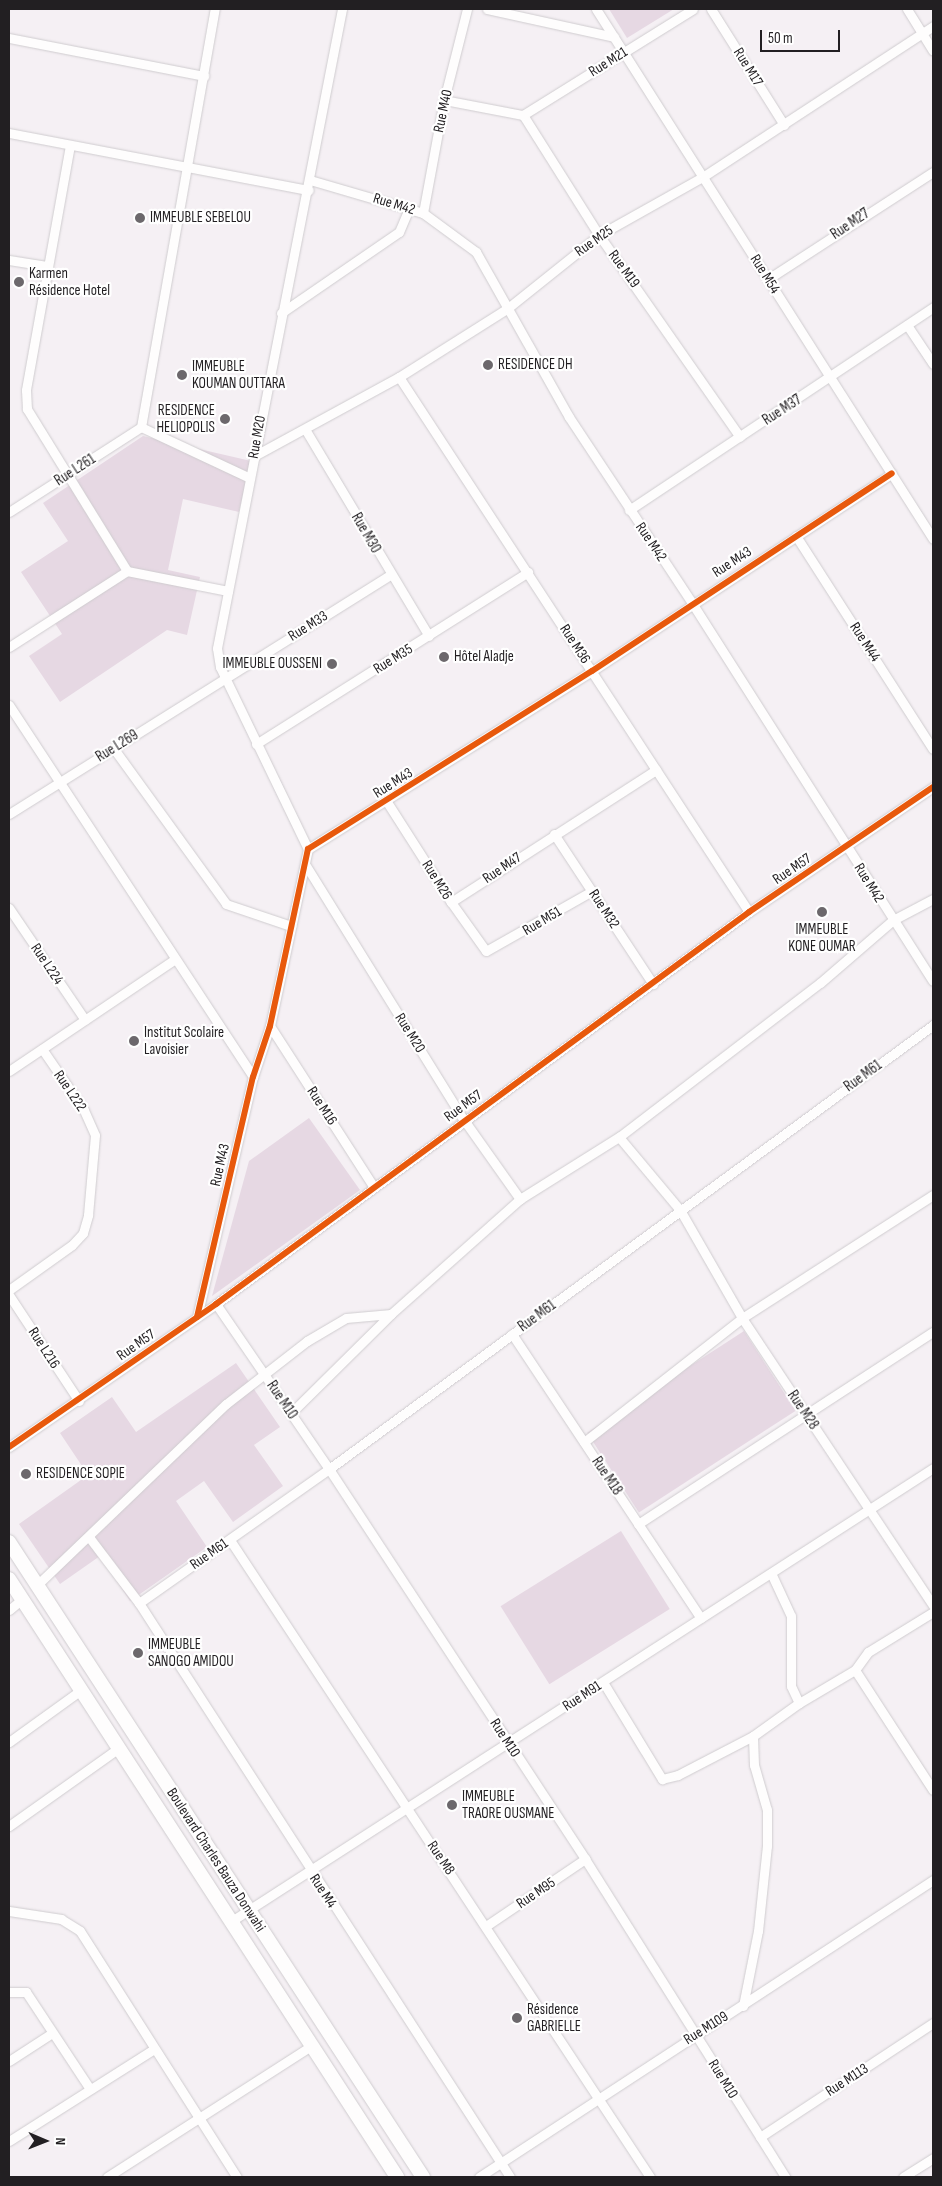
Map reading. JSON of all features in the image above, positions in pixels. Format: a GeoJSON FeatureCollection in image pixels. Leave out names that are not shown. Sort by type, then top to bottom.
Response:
{"type":"FeatureCollection","features":[{"type":"Feature","properties":{"kind":"main road","name":"Boulevard Charles Bauza Donwahi"},"geometry":{"type":"LineString","coordinates":[[9,1542],[424,2177]]}},
{"type":"Feature","properties":{"kind":"main road","name":"Boulevard Charles Bauza Donwahi"},"geometry":{"type":"LineString","coordinates":[[9,1579],[397,2177]]}},
{"type":"Feature","properties":{"kind":"street"},"geometry":{"type":"LineString","coordinates":[[215,9],[141,427],[250,478]]}},
{"type":"Feature","properties":{"kind":"street","name":"Rue M20"},"geometry":{"type":"LineString","coordinates":[[308,849],[225,678],[217,659],[217,648],[281,313],[309,185],[342,9]]}},
{"type":"Feature","properties":{"kind":"street","name":"Rue M40"},"geometry":{"type":"LineString","coordinates":[[423,213],[444,100],[467,9]]}},
{"type":"Feature","properties":{"kind":"street"},"geometry":{"type":"LineString","coordinates":[[488,9],[614,37]]}},
{"type":"Feature","properties":{"kind":"street","name":"Rue M54"},"geometry":{"type":"LineString","coordinates":[[596,9],[704,176],[933,539]]}},
{"type":"Feature","properties":{"kind":"street","name":"Rue M21"},"geometry":{"type":"LineString","coordinates":[[523,115],[693,9]]}},
{"type":"Feature","properties":{"kind":"street","name":"Rue M17"},"geometry":{"type":"LineString","coordinates":[[711,9],[784,125]]}},
{"type":"Feature","properties":{"kind":"street"},"geometry":{"type":"LineString","coordinates":[[907,9],[933,51]]}},
{"type":"Feature","properties":{"kind":"street","name":"Rue M25"},"geometry":{"type":"LineString","coordinates":[[254,456],[399,377],[508,308],[599,235],[704,176],[933,26]]}},
{"type":"Feature","properties":{"kind":"street"},"geometry":{"type":"LineString","coordinates":[[9,38],[204,76]]}},
{"type":"Feature","properties":{"kind":"street"},"geometry":{"type":"LineString","coordinates":[[444,100],[523,115]]}},
{"type":"Feature","properties":{"kind":"street","name":"Rue M19"},"geometry":{"type":"LineString","coordinates":[[523,115],[599,235],[740,437]]}},
{"type":"Feature","properties":{"kind":"street","name":"Rue M42"},"geometry":{"type":"LineString","coordinates":[[9,133],[186,167],[309,185],[409,208],[423,213],[476,252],[568,417],[692,603],[846,848],[933,981]]}},
{"type":"Feature","properties":{"kind":"street"},"geometry":{"type":"LineString","coordinates":[[70,145],[24,399],[27,409],[70,475],[127,571]]}},
{"type":"Feature","properties":{"kind":"street","name":"Rue M27"},"geometry":{"type":"LineString","coordinates":[[768,279],[933,172]]}},
{"type":"Feature","properties":{"kind":"street"},"geometry":{"type":"LineString","coordinates":[[281,313],[399,232],[409,208]]}},
{"type":"Feature","properties":{"kind":"street"},"geometry":{"type":"LineString","coordinates":[[9,260],[47,266]]}},
{"type":"Feature","properties":{"kind":"street","name":"Rue M37"},"geometry":{"type":"LineString","coordinates":[[629,510],[831,377],[933,307]]}},
{"type":"Feature","properties":{"kind":"street"},"geometry":{"type":"LineString","coordinates":[[907,325],[933,364]]}},
{"type":"Feature","properties":{"kind":"street","name":"Rue M36"},"geometry":{"type":"LineString","coordinates":[[399,377],[749,912]]}},
{"type":"Feature","properties":{"kind":"street","name":"Rue L261"},"geometry":{"type":"LineString","coordinates":[[9,512],[70,475],[141,427]]}},
{"type":"Feature","properties":{"kind":"street","name":"Rue M30"},"geometry":{"type":"LineString","coordinates":[[305,429],[390,575],[429,636]]}},
{"type":"Feature","properties":{"kind":"street","name":"Rue M43"},"geometry":{"type":"LineString","coordinates":[[196,1317],[253,1077],[270,1026],[308,849],[388,802],[592,671],[692,603],[892,473]]}},
{"type":"Feature","properties":{"kind":"street","name":"Rue M44"},"geometry":{"type":"LineString","coordinates":[[796,536],[933,749]]}},
{"type":"Feature","properties":{"kind":"street"},"geometry":{"type":"LineString","coordinates":[[9,647],[127,571],[228,591]]}},
{"type":"Feature","properties":{"kind":"street","name":"Rue M35"},"geometry":{"type":"LineString","coordinates":[[256,744],[528,572]]}},
{"type":"Feature","properties":{"kind":"street","name":"Rue M33"},"geometry":{"type":"LineString","coordinates":[[225,678],[390,575]]}},
{"type":"Feature","properties":{"kind":"street","name":"Rue L269"},"geometry":{"type":"LineString","coordinates":[[9,814],[225,678]]}},
{"type":"Feature","properties":{"kind":"street"},"geometry":{"type":"LineString","coordinates":[[9,705],[253,1077]]}},
{"type":"Feature","properties":{"kind":"street"},"geometry":{"type":"LineString","coordinates":[[114,749],[226,904],[291,926]]}},
{"type":"Feature","properties":{"kind":"street","name":"Rue M47"},"geometry":{"type":"LineString","coordinates":[[451,902],[656,770]]}},
{"type":"Feature","properties":{"kind":"street","name":"Rue M57"},"geometry":{"type":"LineString","coordinates":[[9,1447],[79,1401],[216,1304],[373,1186],[653,984],[749,912],[846,848],[933,787]]}},
{"type":"Feature","properties":{"kind":"street","name":"Rue M26"},"geometry":{"type":"LineString","coordinates":[[388,802],[482,949],[492,951]]}},
{"type":"Feature","properties":{"kind":"street","name":"Rue M32"},"geometry":{"type":"LineString","coordinates":[[554,834],[653,984]]}},
{"type":"Feature","properties":{"kind":"street","name":"Rue M20"},"geometry":{"type":"LineString","coordinates":[[305,864],[464,1120],[520,1199]]}},
{"type":"Feature","properties":{"kind":"street","name":"Rue M51"},"geometry":{"type":"LineString","coordinates":[[492,951],[592,891]]}},
{"type":"Feature","properties":{"kind":"street"},"geometry":{"type":"LineString","coordinates":[[291,1413],[391,1314],[520,1199],[619,1137],[820,983],[892,920],[933,900]]}},
{"type":"Feature","properties":{"kind":"street","name":"Rue L224"},"geometry":{"type":"LineString","coordinates":[[9,908],[85,1020]]}},
{"type":"Feature","properties":{"kind":"street"},"geometry":{"type":"LineString","coordinates":[[9,1071],[175,959]]}},
{"type":"Feature","properties":{"kind":"street","name":"Rue M16"},"geometry":{"type":"LineString","coordinates":[[270,1026],[373,1186]]}},
{"type":"Feature","properties":{"kind":"street","name":"Rue M61"},"geometry":{"type":"LineString","coordinates":[[138,1603],[329,1469],[933,1026]]}},
{"type":"Feature","properties":{"kind":"street","name":"Rue L222"},"geometry":{"type":"LineString","coordinates":[[9,1290],[72,1245],[83,1233],[88,1215],[95,1135],[84,1110],[42,1049]]}},
{"type":"Feature","properties":{"kind":"street","name":"Rue M28"},"geometry":{"type":"LineString","coordinates":[[619,1137],[680,1210],[742,1318],[933,1605]]}},
{"type":"Feature","properties":{"kind":"street"},"geometry":{"type":"LineString","coordinates":[[584,1442],[742,1318],[933,1195]]}},
{"type":"Feature","properties":{"kind":"street","name":"Rue L216"},"geometry":{"type":"LineString","coordinates":[[9,1295],[79,1401]]}},
{"type":"Feature","properties":{"kind":"street","name":"Rue M10"},"geometry":{"type":"LineString","coordinates":[[216,1304],[329,1469],[585,1859],[786,2177]]}},
{"type":"Feature","properties":{"kind":"street"},"geometry":{"type":"LineString","coordinates":[[36,1586],[226,1404],[265,1376],[307,1341],[346,1318],[391,1314]]}},
{"type":"Feature","properties":{"kind":"street"},"geometry":{"type":"LineString","coordinates":[[638,1524],[933,1332]]}},
{"type":"Feature","properties":{"kind":"street","name":"Rue M18"},"geometry":{"type":"LineString","coordinates":[[512,1334],[701,1618]]}},
{"type":"Feature","properties":{"kind":"street","name":"Rue M91"},"geometry":{"type":"LineString","coordinates":[[230,1922],[509,1744],[933,1468]]}},
{"type":"Feature","properties":{"kind":"street","name":"Rue M4"},"geometry":{"type":"LineString","coordinates":[[89,1537],[138,1603],[309,1871],[510,2177]]}},
{"type":"Feature","properties":{"kind":"street","name":"Rue M8"},"geometry":{"type":"LineString","coordinates":[[230,1540],[650,2177]]}},
{"type":"Feature","properties":{"kind":"street"},"geometry":{"type":"LineString","coordinates":[[771,1573],[791,1616],[791,1686],[799,1703]]}},
{"type":"Feature","properties":{"kind":"street"},"geometry":{"type":"LineString","coordinates":[[9,1610],[22,1599]]}},
{"type":"Feature","properties":{"kind":"street"},"geometry":{"type":"LineString","coordinates":[[604,1682],[662,1779],[678,1775],[753,1736],[799,1703],[855,1670],[868,1652],[933,1612]]}},
{"type":"Feature","properties":{"kind":"street"},"geometry":{"type":"LineString","coordinates":[[855,1670],[933,1790]]}},
{"type":"Feature","properties":{"kind":"street"},"geometry":{"type":"LineString","coordinates":[[9,1742],[81,1690]]}},
{"type":"Feature","properties":{"kind":"street"},"geometry":{"type":"LineString","coordinates":[[743,2006],[758,1931],[767,1846],[767,1810],[754,1765],[753,1736]]}},
{"type":"Feature","properties":{"kind":"street"},"geometry":{"type":"LineString","coordinates":[[9,1826],[120,1748]]}},
{"type":"Feature","properties":{"kind":"street","name":"Rue M95"},"geometry":{"type":"LineString","coordinates":[[486,1926],[585,1859]]}},
{"type":"Feature","properties":{"kind":"street","name":"Rue M109"},"geometry":{"type":"LineString","coordinates":[[479,2177],[933,1880]]}},
{"type":"Feature","properties":{"kind":"street"},"geometry":{"type":"LineString","coordinates":[[9,1911],[61,1919],[80,1931],[237,2177]]}},
{"type":"Feature","properties":{"kind":"street"},"geometry":{"type":"LineString","coordinates":[[9,1992],[26,1992],[90,2090]]}},
{"type":"Feature","properties":{"kind":"street","name":"Rue M113"},"geometry":{"type":"LineString","coordinates":[[760,2137],[933,2023]]}},
{"type":"Feature","properties":{"kind":"street"},"geometry":{"type":"LineString","coordinates":[[9,2060],[52,2033]]}},
{"type":"Feature","properties":{"kind":"street"},"geometry":{"type":"LineString","coordinates":[[108,2177],[311,2046]]}},
{"type":"Feature","properties":{"kind":"street"},"geometry":{"type":"LineString","coordinates":[[9,2142],[154,2049]]}},
{"type":"Feature","properties":{"kind":"street"},"geometry":{"type":"LineString","coordinates":[[903,2177],[933,2158]]}},
{"type":"Feature","properties":{"kind":"shaded area"},"geometry":{"type":"Polygon","coordinates":[[[609,9],[674,9],[627,38],[609,9]]]}},
{"type":"Feature","properties":{"kind":"shaded area"},"geometry":{"type":"Polygon","coordinates":[[[143,436],[251,461],[239,512],[183,499],[168,570],[200,577],[187,635],[167,630],[60,702],[29,656],[62,634],[21,572],[68,541],[43,503],[143,436]]]}},
{"type":"Feature","properties":{"kind":"shaded area"},"geometry":{"type":"Polygon","coordinates":[[[309,1118],[360,1190],[212,1296],[249,1161],[309,1118]]]}},
{"type":"Feature","properties":{"kind":"shaded area"},"geometry":{"type":"Polygon","coordinates":[[[744,1331],[796,1411],[639,1513],[587,1433],[744,1331]]]}},
{"type":"Feature","properties":{"kind":"shaded area"},"geometry":{"type":"Polygon","coordinates":[[[236,1363],[280,1427],[254,1445],[283,1486],[233,1522],[204,1481],[176,1501],[207,1547],[130,1601],[100,1556],[60,1584],[19,1524],[88,1475],[60,1433],[112,1397],[136,1432],[236,1363]]]}},
{"type":"Feature","properties":{"kind":"shaded area"},"geometry":{"type":"Polygon","coordinates":[[[621,1531],[670,1609],[549,1684],[501,1606],[621,1531]]]}},
{"type":"Feature","properties":{"kind":"cycle path"},"geometry":{"type":"LineString","coordinates":[[197,1317],[253,1077],[270,1026],[308,849],[592,671],[892,473]]}},
{"type":"Feature","properties":{"kind":"cycle path"},"geometry":{"type":"LineString","coordinates":[[9,1447],[216,1304],[749,912],[933,787]]}},
{"type":"Feature","properties":{"kind":"place","name":"IMMEUBLE SEBELOU"},"geometry":{"type":"Point","coordinates":[140,218]}},
{"type":"Feature","properties":{"kind":"place","name":"Karmen Résidence Hotel"},"geometry":{"type":"Point","coordinates":[19,282]}},
{"type":"Feature","properties":{"kind":"place","name":"RESIDENCE DH"},"geometry":{"type":"Point","coordinates":[488,365]}},
{"type":"Feature","properties":{"kind":"place","name":"IMMEUBLE KOUMAN OUTTARA"},"geometry":{"type":"Point","coordinates":[182,375]}},
{"type":"Feature","properties":{"kind":"place","name":"RESIDENCE HELIOPOLIS"},"geometry":{"type":"Point","coordinates":[225,419]}},
{"type":"Feature","properties":{"kind":"place","name":"Hôtel Aladje"},"geometry":{"type":"Point","coordinates":[444,657]}},
{"type":"Feature","properties":{"kind":"place","name":"IMMEUBLE OUSSENI"},"geometry":{"type":"Point","coordinates":[332,664]}},
{"type":"Feature","properties":{"kind":"place","name":"IMMEUBLE KONE OUMAR"},"geometry":{"type":"Point","coordinates":[822,912]}},
{"type":"Feature","properties":{"kind":"place","name":"Institut Scolaire Lavoisier"},"geometry":{"type":"Point","coordinates":[134,1041]}},
{"type":"Feature","properties":{"kind":"place","name":"RESIDENCE SOPIE"},"geometry":{"type":"Point","coordinates":[26,1474]}},
{"type":"Feature","properties":{"kind":"place","name":"IMMEUBLE SANOGO AMIDOU"},"geometry":{"type":"Point","coordinates":[138,1653]}},
{"type":"Feature","properties":{"kind":"place","name":"IMMEUBLE TRAORE OUSMANE"},"geometry":{"type":"Point","coordinates":[452,1805]}},
{"type":"Feature","properties":{"kind":"place","name":"Résidence GABRIELLE"},"geometry":{"type":"Point","coordinates":[517,2018]}}]}
